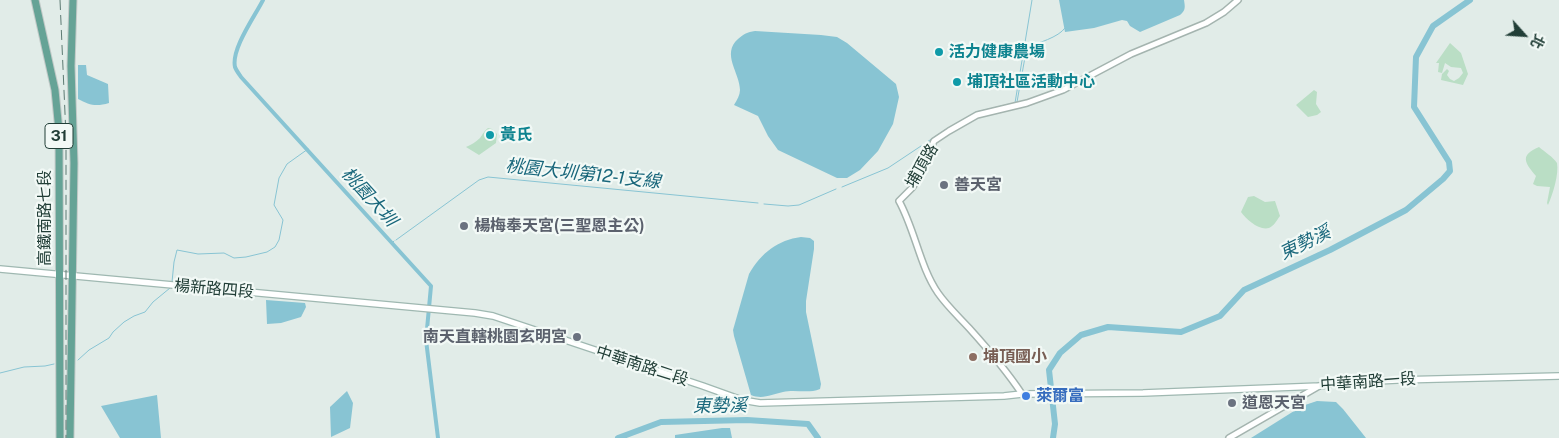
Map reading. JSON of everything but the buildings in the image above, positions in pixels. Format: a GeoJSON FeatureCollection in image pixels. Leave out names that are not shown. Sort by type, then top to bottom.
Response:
{"type":"FeatureCollection","features":[{"type":"Feature","properties":{"kind":"main road","name":"高鐵南路七段"},"geometry":{"type":"LineString","coordinates":[[35,0],[55,90],[59,131],[60,438]]}},
{"type":"Feature","properties":{"kind":"main road","name":"高鐵南路七段"},"geometry":{"type":"LineString","coordinates":[[70,438],[74,163],[71,66],[73,0]]}},
{"type":"Feature","properties":{"kind":"main road","name":"楊新路四段"},"geometry":{"type":"LineString","coordinates":[[0,269],[430,308]]}},
{"type":"Feature","properties":{"kind":"main road","name":"中華南路二段"},"geometry":{"type":"LineString","coordinates":[[430,308],[493,316],[751,402],[783,403],[1035,394]]}},
{"type":"Feature","properties":{"kind":"main road","name":"中華南路一段"},"geometry":{"type":"LineString","coordinates":[[1035,394],[1172,392],[1320,386],[1337,383],[1414,379],[1559,376]]}},
{"type":"Feature","properties":{"kind":"street","name":"埔頂路"},"geometry":{"type":"LineString","coordinates":[[1022,394],[994,356],[962,319],[951,310],[937,292],[906,215],[898,201],[912,188],[918,179],[934,141],[955,127],[977,115],[1027,103],[1063,90],[1130,54],[1206,23],[1224,12],[1238,0]]}},
{"type":"Feature","properties":{"kind":"street"},"geometry":{"type":"LineString","coordinates":[[1229,438],[1320,386]]}},
{"type":"Feature","properties":{"kind":"green space"},"geometry":{"type":"Polygon","coordinates":[[[1450,43],[1461,53],[1468,74],[1463,85],[1441,80],[1442,74],[1447,69],[1449,71],[1447,75],[1450,79],[1454,81],[1459,78],[1463,73],[1461,68],[1451,67],[1445,63],[1442,73],[1438,72],[1439,63],[1436,63],[1450,43]]]}},
{"type":"Feature","properties":{"kind":"green space"},"geometry":{"type":"Polygon","coordinates":[[[1314,90],[1317,92],[1316,104],[1321,112],[1308,117],[1296,105],[1314,90]]]}},
{"type":"Feature","properties":{"kind":"green space"},"geometry":{"type":"Polygon","coordinates":[[[488,128],[497,134],[496,143],[479,155],[466,147],[478,139],[488,128]]]}},
{"type":"Feature","properties":{"kind":"green space"},"geometry":{"type":"Polygon","coordinates":[[[1539,147],[1557,163],[1555,184],[1548,205],[1550,187],[1533,184],[1536,176],[1526,159],[1529,153],[1539,147]]]}},
{"type":"Feature","properties":{"kind":"green space"},"geometry":{"type":"Polygon","coordinates":[[[1254,196],[1265,202],[1275,201],[1280,216],[1269,228],[1257,226],[1249,221],[1241,212],[1248,197],[1254,196]]]}},
{"type":"Feature","properties":{"kind":"water"},"geometry":{"type":"Polygon","coordinates":[[[1059,0],[1184,0],[1185,7],[1180,15],[1140,32],[1130,26],[1127,21],[1122,20],[1094,28],[1065,32],[1059,0]]]}},
{"type":"Feature","properties":{"kind":"water"},"geometry":{"type":"Polygon","coordinates":[[[755,31],[837,37],[847,43],[896,84],[899,97],[893,124],[878,151],[860,170],[847,178],[837,178],[778,150],[768,136],[758,116],[734,105],[740,90],[731,51],[738,39],[755,31]]]}},
{"type":"Feature","properties":{"kind":"water"},"geometry":{"type":"Polygon","coordinates":[[[78,65],[86,65],[87,75],[108,84],[109,103],[93,105],[78,99],[78,65]]]}},
{"type":"Feature","properties":{"kind":"water"},"geometry":{"type":"Polygon","coordinates":[[[801,237],[810,238],[814,241],[806,312],[821,384],[820,389],[788,391],[763,397],[751,395],[733,330],[749,274],[759,260],[778,244],[801,237]]]}},
{"type":"Feature","properties":{"kind":"water"},"geometry":{"type":"Polygon","coordinates":[[[266,300],[305,303],[306,307],[301,317],[281,323],[267,324],[266,300]]]}},
{"type":"Feature","properties":{"kind":"water"},"geometry":{"type":"Polygon","coordinates":[[[347,391],[353,403],[350,428],[331,437],[330,407],[347,391]]]}},
{"type":"Feature","properties":{"kind":"water"},"geometry":{"type":"Polygon","coordinates":[[[157,395],[161,438],[120,438],[101,406],[157,395]]]}},
{"type":"Feature","properties":{"kind":"water"},"geometry":{"type":"Polygon","coordinates":[[[1317,401],[1336,402],[1366,438],[1251,438],[1302,406],[1317,401]]]}},
{"type":"Feature","properties":{"kind":"water"},"geometry":{"type":"Polygon","coordinates":[[[730,428],[732,438],[675,438],[675,435],[730,428]]]}},
{"type":"Feature","properties":{"kind":"waterway","name":"桃園大圳"},"geometry":{"type":"LineString","coordinates":[[263,0],[240,42],[235,60],[235,68],[241,77],[431,286],[426,340],[438,438]]}},
{"type":"Feature","properties":{"kind":"waterway"},"geometry":{"type":"LineString","coordinates":[[1015,103],[1032,0]]}},
{"type":"Feature","properties":{"kind":"waterway","name":"東勢溪"},"geometry":{"type":"LineString","coordinates":[[1053,438],[1055,424],[1049,370],[1060,353],[1081,335],[1108,327],[1181,332],[1220,316],[1244,290],[1330,250],[1406,210],[1443,179],[1450,171],[1449,162],[1414,107],[1416,57],[1433,26],[1470,0]]}},
{"type":"Feature","properties":{"kind":"waterway"},"geometry":{"type":"LineString","coordinates":[[1016,103],[1027,46],[1053,37],[1065,28]]}},
{"type":"Feature","properties":{"kind":"waterway","name":"桃園大圳第12-1支線"},"geometry":{"type":"LineString","coordinates":[[950,127],[976,112],[1010,104]]}},
{"type":"Feature","properties":{"kind":"waterway","name":"桃園大圳第12-1支線"},"geometry":{"type":"LineString","coordinates":[[842,187],[888,168],[945,130]]}},
{"type":"Feature","properties":{"kind":"waterway"},"geometry":{"type":"LineString","coordinates":[[172,282],[177,250],[198,254],[224,253],[234,258],[267,252],[275,247],[279,240],[283,220],[274,205],[279,178],[287,164],[308,149]]}},
{"type":"Feature","properties":{"kind":"waterway","name":"桃園大圳第12-1支線"},"geometry":{"type":"LineString","coordinates":[[396,240],[479,180],[488,177],[758,203]]}},
{"type":"Feature","properties":{"kind":"waterway","name":"桃園大圳第12-1支線"},"geometry":{"type":"LineString","coordinates":[[764,204],[799,205],[836,189]]}},
{"type":"Feature","properties":{"kind":"waterway"},"geometry":{"type":"LineString","coordinates":[[78,360],[89,350],[109,338],[124,322],[145,312],[153,302],[170,288]]}},
{"type":"Feature","properties":{"kind":"waterway"},"geometry":{"type":"LineString","coordinates":[[0,373],[24,367],[54,364]]}},
{"type":"Feature","properties":{"kind":"waterway","name":"東勢溪"},"geometry":{"type":"LineString","coordinates":[[618,438],[661,422],[747,420],[808,424],[818,438]]}},
{"type":"Feature","properties":{"kind":"railway"},"geometry":{"type":"LineString","coordinates":[[60,0],[66,136],[66,438]]}},
{"type":"Feature","properties":{"kind":"place","name":"活力健康農場"},"geometry":{"type":"Point","coordinates":[939,52]}},
{"type":"Feature","properties":{"kind":"place","name":"埔頂社區活動中心"},"geometry":{"type":"Point","coordinates":[957,82]}},
{"type":"Feature","properties":{"kind":"place","name":"黃氏"},"geometry":{"type":"Point","coordinates":[490,135]}},
{"type":"Feature","properties":{"kind":"place","name":"善天宮"},"geometry":{"type":"Point","coordinates":[944,185]}},
{"type":"Feature","properties":{"kind":"place","name":"楊梅奉天宮(三聖恩主公)"},"geometry":{"type":"Point","coordinates":[464,226]}},
{"type":"Feature","properties":{"kind":"place","name":"南天直轄桃園玄明宮"},"geometry":{"type":"Point","coordinates":[577,337]}},
{"type":"Feature","properties":{"kind":"place","name":"埔頂國小"},"geometry":{"type":"Point","coordinates":[973,357]}},
{"type":"Feature","properties":{"kind":"place","name":"萊爾富"},"geometry":{"type":"Point","coordinates":[1026,396]}},
{"type":"Feature","properties":{"kind":"place","name":"道恩天宮"},"geometry":{"type":"Point","coordinates":[1232,403]}}]}
